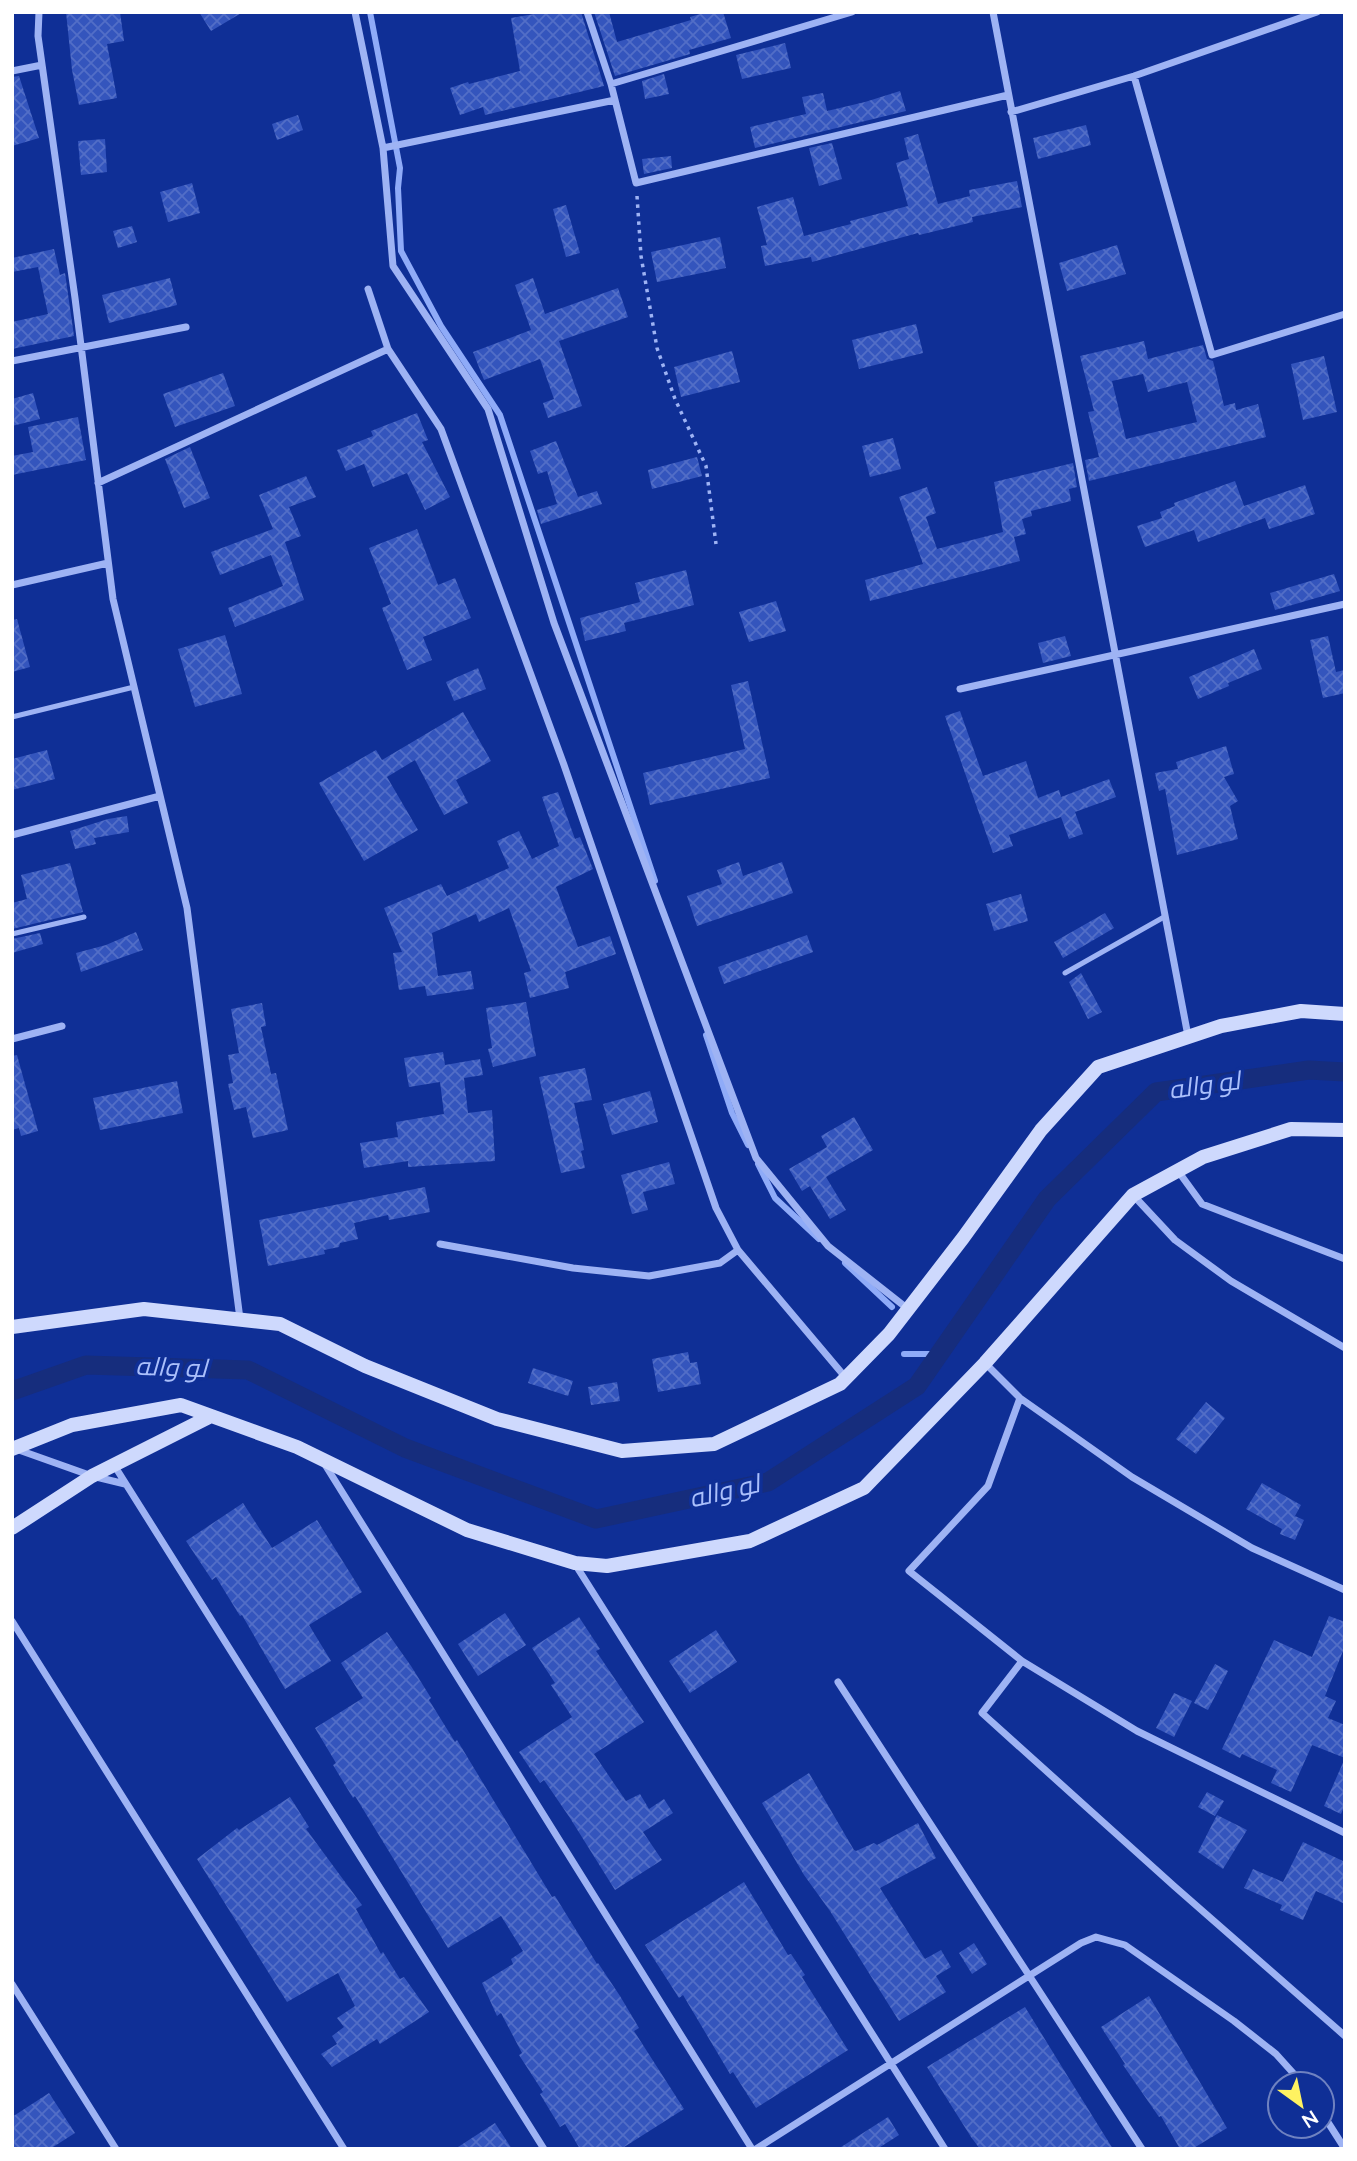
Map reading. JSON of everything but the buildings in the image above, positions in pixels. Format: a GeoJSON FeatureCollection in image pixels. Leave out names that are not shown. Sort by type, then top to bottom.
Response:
{"type":"FeatureCollection","features":[{"type":"Feature","properties":{"kind":"street"},"geometry":{"type":"LineString","coordinates":[[39,12],[38,36],[113,599],[187,908],[240,1320]]}},
{"type":"Feature","properties":{"kind":"street"},"geometry":{"type":"LineString","coordinates":[[355,12],[383,148],[393,266],[488,409],[554,623],[755,1158],[828,1246],[908,1309]]}},
{"type":"Feature","properties":{"kind":"street"},"geometry":{"type":"LineString","coordinates":[[587,12],[611,84],[636,183],[1008,95]]}},
{"type":"Feature","properties":{"kind":"street"},"geometry":{"type":"LineString","coordinates":[[611,84],[852,12]]}},
{"type":"Feature","properties":{"kind":"street"},"geometry":{"type":"LineString","coordinates":[[993,12],[1188,1037]]}},
{"type":"Feature","properties":{"kind":"street"},"geometry":{"type":"LineString","coordinates":[[1011,112],[1134,76],[1317,12]]}},
{"type":"Feature","properties":{"kind":"street"},"geometry":{"type":"LineString","coordinates":[[12,71],[42,65]]}},
{"type":"Feature","properties":{"kind":"street"},"geometry":{"type":"LineString","coordinates":[[1134,76],[1212,355],[1345,314]]}},
{"type":"Feature","properties":{"kind":"street"},"geometry":{"type":"LineString","coordinates":[[383,148],[615,100]]}},
{"type":"Feature","properties":{"kind":"street"},"geometry":{"type":"LineString","coordinates":[[368,289],[388,349],[441,429],[564,765],[716,1208],[738,1250],[846,1378]]}},
{"type":"Feature","properties":{"kind":"street"},"geometry":{"type":"LineString","coordinates":[[12,361],[186,327]]}},
{"type":"Feature","properties":{"kind":"street"},"geometry":{"type":"LineString","coordinates":[[98,483],[388,349]]}},
{"type":"Feature","properties":{"kind":"street"},"geometry":{"type":"LineString","coordinates":[[12,585],[108,563]]}},
{"type":"Feature","properties":{"kind":"street"},"geometry":{"type":"LineString","coordinates":[[960,689],[1345,604]]}},
{"type":"Feature","properties":{"kind":"street"},"geometry":{"type":"LineString","coordinates":[[12,835],[160,796]]}},
{"type":"Feature","properties":{"kind":"street"},"geometry":{"type":"LineString","coordinates":[[12,1327],[144,1309],[279,1324],[365,1366],[497,1419],[622,1451],[715,1444],[841,1384],[908,1309],[1041,1130],[1098,1068],[1222,1026],[1301,1010],[1345,1014]]}},
{"type":"Feature","properties":{"kind":"street"},"geometry":{"type":"LineString","coordinates":[[12,1040],[62,1026]]}},
{"type":"Feature","properties":{"kind":"street"},"geometry":{"type":"LineString","coordinates":[[13,1449],[72,1425],[181,1405],[297,1447],[467,1530],[575,1563],[607,1566],[750,1541],[864,1488],[985,1363],[1133,1195],[1203,1157],[1292,1129],[1345,1130]]}},
{"type":"Feature","properties":{"kind":"street"},"geometry":{"type":"LineString","coordinates":[[1178,1171],[1202,1204],[1345,1259]]}},
{"type":"Feature","properties":{"kind":"street"},"geometry":{"type":"LineString","coordinates":[[1133,1195],[1175,1240],[1231,1282],[1345,1348]]}},
{"type":"Feature","properties":{"kind":"street"},"geometry":{"type":"LineString","coordinates":[[440,1244],[573,1268],[649,1276],[720,1263],[738,1250]]}},
{"type":"Feature","properties":{"kind":"street"},"geometry":{"type":"LineString","coordinates":[[985,1363],[1020,1398],[1132,1477],[1252,1548],[1345,1590]]}},
{"type":"Feature","properties":{"kind":"street"},"geometry":{"type":"LineString","coordinates":[[1020,1398],[988,1486],[909,1571],[1022,1661],[1137,1731],[1345,1833]]}},
{"type":"Feature","properties":{"kind":"street"},"geometry":{"type":"LineString","coordinates":[[12,1528],[92,1476],[211,1416]]}},
{"type":"Feature","properties":{"kind":"street"},"geometry":{"type":"LineString","coordinates":[[13,1449],[92,1476],[125,1484]]}},
{"type":"Feature","properties":{"kind":"street"},"geometry":{"type":"LineString","coordinates":[[321,1458],[754,2149],[1081,1943],[1097,1937],[1125,1945],[1234,2021],[1276,2054],[1290,2070]]}},
{"type":"Feature","properties":{"kind":"street"},"geometry":{"type":"LineString","coordinates":[[114,1465],[544,2149]]}},
{"type":"Feature","properties":{"kind":"street"},"geometry":{"type":"LineString","coordinates":[[575,1563],[946,2149]]}},
{"type":"Feature","properties":{"kind":"street"},"geometry":{"type":"LineString","coordinates":[[12,1621],[344,2149]]}},
{"type":"Feature","properties":{"kind":"street"},"geometry":{"type":"LineString","coordinates":[[1022,1661],[982,1713],[1345,2036]]}},
{"type":"Feature","properties":{"kind":"street"},"geometry":{"type":"LineString","coordinates":[[838,1682],[1142,2149]]}},
{"type":"Feature","properties":{"kind":"street"},"geometry":{"type":"LineString","coordinates":[[12,1984],[116,2149]]}},
{"type":"Feature","properties":{"kind":"lane"},"geometry":{"type":"LineString","coordinates":[[12,717],[134,687]]}},
{"type":"Feature","properties":{"kind":"lane"},"geometry":{"type":"LineString","coordinates":[[12,934],[84,917]]}},
{"type":"Feature","properties":{"kind":"lane"},"geometry":{"type":"LineString","coordinates":[[1065,973],[1164,917]]}},
{"type":"Feature","properties":{"kind":"path"},"geometry":{"type":"LineString","coordinates":[[636,183],[641,256],[657,348],[675,399],[706,466],[716,544]]}},
{"type":"Feature","properties":{"kind":"waterway"},"geometry":{"type":"LineString","coordinates":[[370,12],[400,168],[398,188],[401,251],[441,326],[500,415],[655,881]]}},
{"type":"Feature","properties":{"kind":"waterway"},"geometry":{"type":"LineString","coordinates":[[706,1035],[732,1113],[748,1145]]}},
{"type":"Feature","properties":{"kind":"waterway","name":"لو واله"},"geometry":{"type":"LineString","coordinates":[[12,1391],[86,1365],[248,1370],[405,1448],[596,1519],[768,1482],[917,1386],[1047,1199],[1156,1092],[1309,1070],[1345,1072]]}},
{"type":"Feature","properties":{"kind":"waterway"},"geometry":{"type":"LineString","coordinates":[[758,1164],[775,1198],[819,1239]]}},
{"type":"Feature","properties":{"kind":"waterway"},"geometry":{"type":"LineString","coordinates":[[845,1263],[892,1307]]}},
{"type":"Feature","properties":{"kind":"waterway"},"geometry":{"type":"LineString","coordinates":[[904,1354],[939,1354]]}}]}
